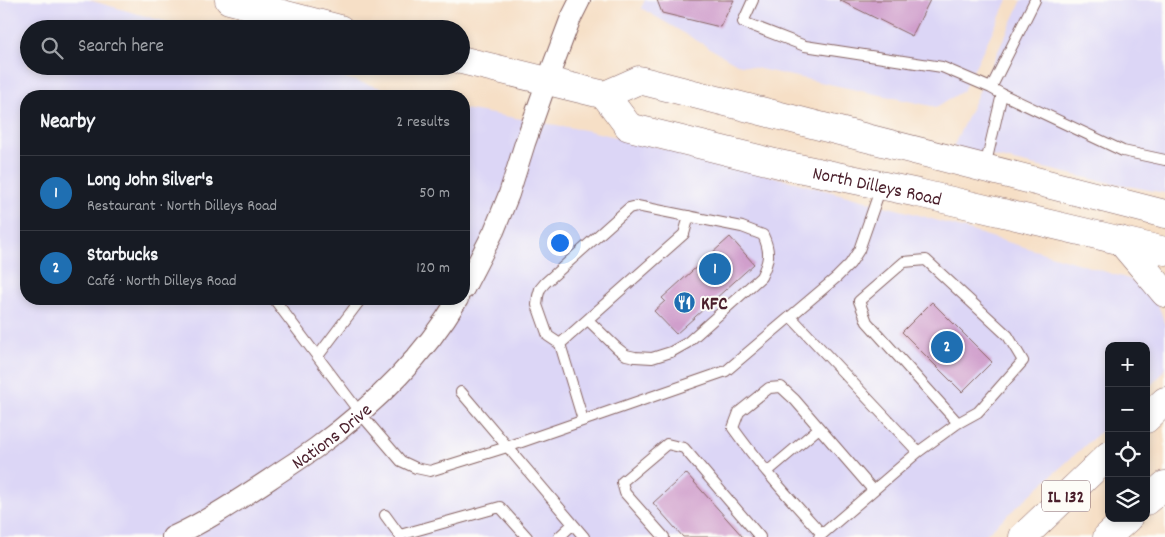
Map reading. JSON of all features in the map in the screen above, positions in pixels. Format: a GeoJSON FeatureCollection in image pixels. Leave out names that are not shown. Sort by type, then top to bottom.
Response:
{"type":"FeatureCollection","features":[{"type":"Feature","properties":{"kind":"street"},"geometry":{"type":"LineString","coordinates":[[229,0],[306,20]]}},
{"type":"Feature","properties":{"kind":"street"},"geometry":{"type":"LineString","coordinates":[[470,278],[494,232],[510,194],[525,143],[547,81],[570,20],[580,0]]}},
{"type":"Feature","properties":{"kind":"street"},"geometry":{"type":"LineString","coordinates":[[470,62],[605,95],[639,80],[1165,214]]}},
{"type":"Feature","properties":{"kind":"street","name":"North Dilleys Road"},"geometry":{"type":"LineString","coordinates":[[605,95],[629,127],[779,164],[1120,240],[1165,252]]}},
{"type":"Feature","properties":{"kind":"street"},"geometry":{"type":"LineString","coordinates":[[1120,240],[1165,292]]}},
{"type":"Feature","properties":{"kind":"street","name":"Nations Drive"},"geometry":{"type":"LineString","coordinates":[[172,537],[227,508],[318,447],[360,413],[405,370],[438,329],[454,305]]}},
{"type":"Feature","properties":{"kind":"street"},"geometry":{"type":"LineString","coordinates":[[1150,415],[1165,402]]}},
{"type":"Feature","properties":{"kind":"street","name":"IL 132"},"geometry":{"type":"LineString","coordinates":[[1023,537],[1105,459]]}},
{"type":"Feature","properties":{"kind":"street"},"geometry":{"type":"LineString","coordinates":[[1150,498],[1165,485]]}},
{"type":"Feature","properties":{"kind":"street"},"geometry":{"type":"LineString","coordinates":[[1107,537],[1124,522]]}},
{"type":"Feature","properties":{"kind":"lane"},"geometry":{"type":"LineString","coordinates":[[753,0],[742,22],[805,46],[942,67],[991,88],[1123,151],[1165,160]]}},
{"type":"Feature","properties":{"kind":"lane"},"geometry":{"type":"LineString","coordinates":[[991,88],[1035,0]]}},
{"type":"Feature","properties":{"kind":"lane"},"geometry":{"type":"LineString","coordinates":[[985,168],[1002,94]]}},
{"type":"Feature","properties":{"kind":"lane"},"geometry":{"type":"LineString","coordinates":[[279,305],[360,413],[402,461],[416,468],[430,471],[726,372],[792,317],[850,264],[859,250],[881,186]]}},
{"type":"Feature","properties":{"kind":"lane"},"geometry":{"type":"LineString","coordinates":[[583,420],[560,344],[548,336],[537,304],[540,288],[545,283],[629,208],[637,206],[742,227],[763,235],[768,245],[767,265],[761,277],[687,343],[671,352],[652,358],[635,357],[626,354],[617,348],[588,320]]}},
{"type":"Feature","properties":{"kind":"lane"},"geometry":{"type":"LineString","coordinates":[[560,344],[684,234],[689,216]]}},
{"type":"Feature","properties":{"kind":"lane"},"geometry":{"type":"LineString","coordinates":[[873,490],[795,400],[781,387],[769,388],[739,412],[733,428],[821,536],[918,452],[958,423],[978,412],[1023,361],[1008,336],[926,260],[904,262],[859,301],[867,322],[958,423]]}},
{"type":"Feature","properties":{"kind":"lane"},"geometry":{"type":"LineString","coordinates":[[318,356],[356,305]]}},
{"type":"Feature","properties":{"kind":"lane"},"geometry":{"type":"LineString","coordinates":[[792,317],[918,452]]}},
{"type":"Feature","properties":{"kind":"lane"},"geometry":{"type":"LineString","coordinates":[[461,392],[584,537]]}},
{"type":"Feature","properties":{"kind":"lane"},"geometry":{"type":"LineString","coordinates":[[767,472],[819,428]]}},
{"type":"Feature","properties":{"kind":"lane"},"geometry":{"type":"LineString","coordinates":[[664,537],[625,493],[622,482],[667,444],[684,448],[760,537]]}},
{"type":"Feature","properties":{"kind":"lane"},"geometry":{"type":"LineString","coordinates":[[385,515],[400,536],[500,507],[527,537]]}},
{"type":"Feature","properties":{"kind":"lane"},"geometry":{"type":"LineString","coordinates":[[559,537],[574,524]]}},
{"type":"Feature","properties":{"kind":"shaded area"},"geometry":{"type":"Polygon","coordinates":[[[0,0],[89,0],[159,20],[20,20],[20,75],[335,75],[389,90],[20,90],[20,305],[470,305],[470,110],[590,131],[685,153],[919,215],[1129,279],[1148,291],[1161,312],[1165,326],[1165,367],[1162,374],[1150,386],[1150,342],[1105,342],[1105,428],[983,537],[0,537],[0,0]]]}},
{"type":"Feature","properties":{"kind":"shaded area"},"geometry":{"type":"Polygon","coordinates":[[[645,0],[1008,0],[963,91],[936,107],[737,64],[641,8],[645,0]]]}},
{"type":"Feature","properties":{"kind":"shaded area"},"geometry":{"type":"Polygon","coordinates":[[[1022,0],[1165,0],[1165,193],[1092,179],[953,147],[1022,0]]]}},
{"type":"Feature","properties":{"kind":"building"},"geometry":{"type":"Polygon","coordinates":[[[657,0],[734,0],[720,27],[662,13],[657,0]]]}},
{"type":"Feature","properties":{"kind":"building"},"geometry":{"type":"Polygon","coordinates":[[[839,0],[930,0],[912,36],[839,0]]]}},
{"type":"Feature","properties":{"kind":"building"},"geometry":{"type":"Polygon","coordinates":[[[730,237],[754,264],[676,334],[654,311],[665,301],[662,298],[730,237]]]}},
{"type":"Feature","properties":{"kind":"building"},"geometry":{"type":"Polygon","coordinates":[[[932,302],[992,362],[962,392],[902,332],[932,302]]]}},
{"type":"Feature","properties":{"kind":"building"},"geometry":{"type":"Polygon","coordinates":[[[686,473],[743,537],[683,537],[653,503],[686,473]]]}},
{"type":"Feature","properties":{"kind":"place","name":"Long John Silver's"},"geometry":{"type":"Point","coordinates":[715,269]}},
{"type":"Feature","properties":{"kind":"place","name":"KFC"},"geometry":{"type":"Point","coordinates":[685,302]}},
{"type":"Feature","properties":{"kind":"place","name":"Starbucks"},"geometry":{"type":"Point","coordinates":[947,347]}}]}
